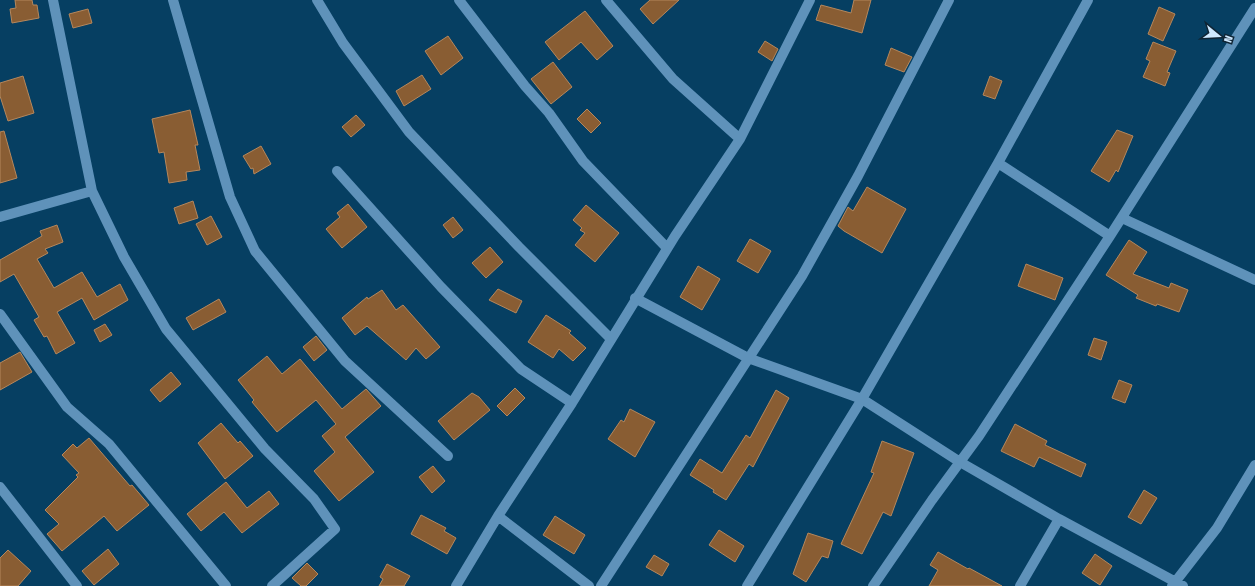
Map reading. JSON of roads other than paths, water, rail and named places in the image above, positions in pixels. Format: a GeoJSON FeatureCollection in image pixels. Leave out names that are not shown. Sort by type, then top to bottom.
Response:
{"type":"FeatureCollection","features":[{"type":"Feature","properties":{"kind":"street"},"geometry":{"type":"LineString","coordinates":[[52,0],[92,191],[124,257],[166,329],[265,449],[314,499],[335,529],[272,586]]}},
{"type":"Feature","properties":{"kind":"street"},"geometry":{"type":"LineString","coordinates":[[173,0],[230,197],[255,251],[345,361],[448,456]]}},
{"type":"Feature","properties":{"kind":"street"},"geometry":{"type":"LineString","coordinates":[[317,0],[343,43],[409,132],[519,247],[611,339]]}},
{"type":"Feature","properties":{"kind":"street"},"geometry":{"type":"LineString","coordinates":[[460,0],[525,86],[549,113],[583,161],[667,248]]}},
{"type":"Feature","properties":{"kind":"street"},"geometry":{"type":"LineString","coordinates":[[606,0],[673,79],[740,139]]}},
{"type":"Feature","properties":{"kind":"street"},"geometry":{"type":"LineString","coordinates":[[456,586],[498,516],[572,403],[635,298],[740,139],[810,0]]}},
{"type":"Feature","properties":{"kind":"street"},"geometry":{"type":"LineString","coordinates":[[601,586],[806,269],[858,176],[949,0]]}},
{"type":"Feature","properties":{"kind":"street"},"geometry":{"type":"LineString","coordinates":[[747,586],[862,399],[998,163],[1088,0]]}},
{"type":"Feature","properties":{"kind":"street"},"geometry":{"type":"LineString","coordinates":[[873,586],[928,506],[980,436],[1122,218],[1255,8]]}},
{"type":"Feature","properties":{"kind":"street"},"geometry":{"type":"LineString","coordinates":[[998,163],[1110,236]]}},
{"type":"Feature","properties":{"kind":"street"},"geometry":{"type":"LineString","coordinates":[[337,171],[441,287],[521,369],[572,403]]}},
{"type":"Feature","properties":{"kind":"street"},"geometry":{"type":"LineString","coordinates":[[0,217],[92,191]]}},
{"type":"Feature","properties":{"kind":"street"},"geometry":{"type":"LineString","coordinates":[[1122,218],[1255,280]]}},
{"type":"Feature","properties":{"kind":"street"},"geometry":{"type":"LineString","coordinates":[[635,298],[748,358],[862,399],[960,462],[1176,585],[1217,528],[1255,465]]}},
{"type":"Feature","properties":{"kind":"street"},"geometry":{"type":"LineString","coordinates":[[0,314],[67,407],[108,444],[226,586]]}},
{"type":"Feature","properties":{"kind":"street"},"geometry":{"type":"LineString","coordinates":[[0,487],[77,586]]}},
{"type":"Feature","properties":{"kind":"street"},"geometry":{"type":"LineString","coordinates":[[498,516],[589,586]]}},
{"type":"Feature","properties":{"kind":"street"},"geometry":{"type":"LineString","coordinates":[[1020,586],[1059,519]]}}]}
